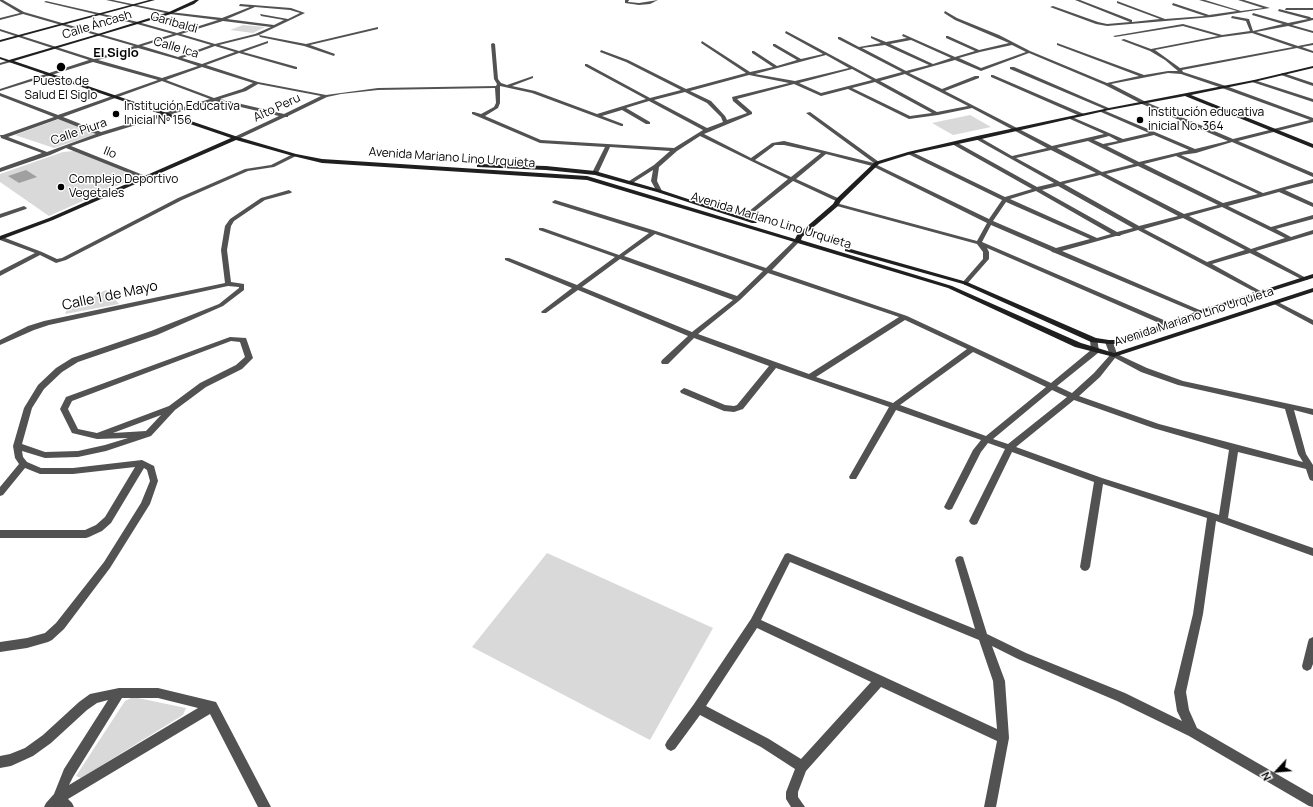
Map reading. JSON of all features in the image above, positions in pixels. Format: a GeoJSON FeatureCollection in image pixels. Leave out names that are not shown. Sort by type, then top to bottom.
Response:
{"type":"FeatureCollection","features":[{"type":"Feature","properties":{"kind":"main road"},"geometry":{"type":"LineString","coordinates":[[0,41],[153,0]]}},
{"type":"Feature","properties":{"kind":"main road","name":"Calle Áncash"},"geometry":{"type":"LineString","coordinates":[[10,61],[99,36],[170,13],[197,0]]}},
{"type":"Feature","properties":{"kind":"main road"},"geometry":{"type":"LineString","coordinates":[[0,58],[51,74],[236,138],[294,156],[322,161],[355,163]]}},
{"type":"Feature","properties":{"kind":"main road"},"geometry":{"type":"LineString","coordinates":[[798,238],[837,203],[876,164],[910,153],[954,143],[1109,109],[1313,68]]}},
{"type":"Feature","properties":{"kind":"main road"},"geometry":{"type":"LineString","coordinates":[[1184,94],[1313,146]]}},
{"type":"Feature","properties":{"kind":"main road"},"geometry":{"type":"LineString","coordinates":[[0,238],[51,219],[236,138]]}},
{"type":"Feature","properties":{"kind":"main road","name":"Avenida Mariano Lino Urquieta"},"geometry":{"type":"LineString","coordinates":[[355,163],[546,168],[595,173],[659,191],[744,218],[798,238],[950,287],[1078,345],[1095,351],[1114,355],[1313,290]]}},
{"type":"Feature","properties":{"kind":"main road","name":"Avenida Mariano Lino Urquieta"},"geometry":{"type":"LineString","coordinates":[[355,163],[587,178],[798,238],[965,283],[1094,340],[1109,342],[1119,342],[1137,337],[1200,312],[1313,276]]}},
{"type":"Feature","properties":{"kind":"street","name":"Calle Ica"},"geometry":{"type":"LineString","coordinates":[[0,0],[23,13],[60,25],[178,58],[199,66],[257,83],[326,96]]}},
{"type":"Feature","properties":{"kind":"street"},"geometry":{"type":"LineString","coordinates":[[108,0],[170,13],[274,26]]}},
{"type":"Feature","properties":{"kind":"street"},"geometry":{"type":"LineString","coordinates":[[627,0],[626,2],[639,4],[649,3],[656,0]]}},
{"type":"Feature","properties":{"kind":"street"},"geometry":{"type":"LineString","coordinates":[[1077,0],[1134,22]]}},
{"type":"Feature","properties":{"kind":"street"},"geometry":{"type":"LineString","coordinates":[[1201,0],[1241,12]]}},
{"type":"Feature","properties":{"kind":"street"},"geometry":{"type":"LineString","coordinates":[[1052,7],[1103,24],[1212,16],[1268,8],[1240,0]]}},
{"type":"Feature","properties":{"kind":"street","name":"Garibaldi"},"geometry":{"type":"LineString","coordinates":[[46,2],[138,23],[295,68]]}},
{"type":"Feature","properties":{"kind":"street"},"geometry":{"type":"LineString","coordinates":[[1118,2],[1166,20]]}},
{"type":"Feature","properties":{"kind":"street"},"geometry":{"type":"LineString","coordinates":[[1173,4],[1212,16],[1244,18],[1248,20],[1252,32]]}},
{"type":"Feature","properties":{"kind":"street"},"geometry":{"type":"LineString","coordinates":[[178,58],[215,45],[256,35],[303,13],[291,9],[240,5]]}},
{"type":"Feature","properties":{"kind":"street"},"geometry":{"type":"LineString","coordinates":[[0,90],[222,20],[254,6]]}},
{"type":"Feature","properties":{"kind":"street"},"geometry":{"type":"LineString","coordinates":[[1312,19],[1280,9],[1313,9]]}},
{"type":"Feature","properties":{"kind":"street"},"geometry":{"type":"LineString","coordinates":[[945,12],[956,19],[998,36],[1029,52],[1107,84],[1144,103],[1313,175]]}},
{"type":"Feature","properties":{"kind":"street"},"geometry":{"type":"LineString","coordinates":[[0,19],[23,13]]}},
{"type":"Feature","properties":{"kind":"street"},"geometry":{"type":"LineString","coordinates":[[1253,14],[1313,32]]}},
{"type":"Feature","properties":{"kind":"street"},"geometry":{"type":"LineString","coordinates":[[261,16],[290,20]]}},
{"type":"Feature","properties":{"kind":"street"},"geometry":{"type":"LineString","coordinates":[[1150,50],[1222,36],[1252,32],[1312,19]]}},
{"type":"Feature","properties":{"kind":"street"},"geometry":{"type":"LineString","coordinates":[[1115,36],[1183,25],[1222,36]]}},
{"type":"Feature","properties":{"kind":"street"},"geometry":{"type":"LineString","coordinates":[[305,45],[377,28]]}},
{"type":"Feature","properties":{"kind":"street"},"geometry":{"type":"LineString","coordinates":[[0,30],[95,61],[163,80],[214,99],[286,116]]}},
{"type":"Feature","properties":{"kind":"street"},"geometry":{"type":"LineString","coordinates":[[786,32],[938,114]]}},
{"type":"Feature","properties":{"kind":"street"},"geometry":{"type":"LineString","coordinates":[[1252,32],[1313,52]]}},
{"type":"Feature","properties":{"kind":"street"},"geometry":{"type":"LineString","coordinates":[[256,35],[305,45],[334,55]]}},
{"type":"Feature","properties":{"kind":"street"},"geometry":{"type":"LineString","coordinates":[[903,35],[976,69],[984,70],[1029,52]]}},
{"type":"Feature","properties":{"kind":"street"},"geometry":{"type":"LineString","coordinates":[[872,37],[933,65]]}},
{"type":"Feature","properties":{"kind":"street"},"geometry":{"type":"LineString","coordinates":[[947,37],[979,51]]}},
{"type":"Feature","properties":{"kind":"street"},"geometry":{"type":"LineString","coordinates":[[839,38],[1305,279]]}},
{"type":"Feature","properties":{"kind":"street"},"geometry":{"type":"LineString","coordinates":[[858,48],[911,39]]}},
{"type":"Feature","properties":{"kind":"street"},"geometry":{"type":"LineString","coordinates":[[1123,40],[1150,50],[1180,71],[1313,121]]}},
{"type":"Feature","properties":{"kind":"street"},"geometry":{"type":"LineString","coordinates":[[1,136],[57,118],[267,42]]}},
{"type":"Feature","properties":{"kind":"street"},"geometry":{"type":"LineString","coordinates":[[702,42],[750,74],[793,82],[821,95],[979,51],[1012,44]]}},
{"type":"Feature","properties":{"kind":"street"},"geometry":{"type":"LineString","coordinates":[[482,116],[496,108],[498,103],[498,85],[496,79],[493,44]]}},
{"type":"Feature","properties":{"kind":"street"},"geometry":{"type":"LineString","coordinates":[[1058,44],[1142,77]]}},
{"type":"Feature","properties":{"kind":"street"},"geometry":{"type":"LineString","coordinates":[[1107,84],[1180,71],[1234,58],[1313,44]]}},
{"type":"Feature","properties":{"kind":"street"},"geometry":{"type":"LineString","coordinates":[[774,45],[801,61]]}},
{"type":"Feature","properties":{"kind":"street"},"geometry":{"type":"LineString","coordinates":[[601,51],[627,61],[708,102],[723,117],[725,122]]}},
{"type":"Feature","properties":{"kind":"street"},"geometry":{"type":"LineString","coordinates":[[753,52],[776,67]]}},
{"type":"Feature","properties":{"kind":"street"},"geometry":{"type":"LineString","coordinates":[[597,116],[651,99],[827,54]]}},
{"type":"Feature","properties":{"kind":"street","name":"Calle Áncash"},"geometry":{"type":"LineString","coordinates":[[0,64],[10,61]]}},
{"type":"Feature","properties":{"kind":"street"},"geometry":{"type":"LineString","coordinates":[[586,65],[707,130]]}},
{"type":"Feature","properties":{"kind":"street"},"geometry":{"type":"LineString","coordinates":[[629,183],[656,166],[674,150],[707,130],[750,113],[733,99],[735,97],[852,68]]}},
{"type":"Feature","properties":{"kind":"street"},"geometry":{"type":"LineString","coordinates":[[1012,68],[1109,109]]}},
{"type":"Feature","properties":{"kind":"street"},"geometry":{"type":"LineString","coordinates":[[1283,74],[1313,84]]}},
{"type":"Feature","properties":{"kind":"street"},"geometry":{"type":"LineString","coordinates":[[993,76],[1082,115]]}},
{"type":"Feature","properties":{"kind":"street"},"geometry":{"type":"LineString","coordinates":[[508,86],[530,77]]}},
{"type":"Feature","properties":{"kind":"street"},"geometry":{"type":"LineString","coordinates":[[942,91],[977,77]]}},
{"type":"Feature","properties":{"kind":"street"},"geometry":{"type":"LineString","coordinates":[[1254,81],[1313,101]]}},
{"type":"Feature","properties":{"kind":"street","name":"Calle Piura"},"geometry":{"type":"LineString","coordinates":[[0,170],[101,134],[244,90],[257,83]]}},
{"type":"Feature","properties":{"kind":"street"},"geometry":{"type":"LineString","coordinates":[[326,96],[357,90],[498,85],[533,92],[621,125]]}},
{"type":"Feature","properties":{"kind":"street"},"geometry":{"type":"LineString","coordinates":[[849,88],[906,117],[912,118],[972,107]]}},
{"type":"Feature","properties":{"kind":"street"},"geometry":{"type":"LineString","coordinates":[[0,94],[57,118],[101,134]]}},
{"type":"Feature","properties":{"kind":"street","name":"Alto Peru"},"geometry":{"type":"LineString","coordinates":[[236,138],[286,116],[326,96]]}},
{"type":"Feature","properties":{"kind":"street"},"geometry":{"type":"LineString","coordinates":[[622,108],[648,123]]}},
{"type":"Feature","properties":{"kind":"street"},"geometry":{"type":"LineString","coordinates":[[1103,111],[1196,151]]}},
{"type":"Feature","properties":{"kind":"street"},"geometry":{"type":"LineString","coordinates":[[474,113],[540,141],[674,150]]}},
{"type":"Feature","properties":{"kind":"street"},"geometry":{"type":"LineString","coordinates":[[808,113],[876,164],[990,222],[1054,251],[1200,312]]}},
{"type":"Feature","properties":{"kind":"street"},"geometry":{"type":"LineString","coordinates":[[1072,118],[1122,141]]}},
{"type":"Feature","properties":{"kind":"street"},"geometry":{"type":"LineString","coordinates":[[979,243],[990,222],[1005,199],[1038,189],[1313,121]]}},
{"type":"Feature","properties":{"kind":"street"},"geometry":{"type":"LineString","coordinates":[[1103,146],[1154,133]]}},
{"type":"Feature","properties":{"kind":"street"},"geometry":{"type":"LineString","coordinates":[[701,134],[837,203],[979,243],[1169,324]]}},
{"type":"Feature","properties":{"kind":"street"},"geometry":{"type":"LineString","coordinates":[[1012,157],[1108,135]]}},
{"type":"Feature","properties":{"kind":"street"},"geometry":{"type":"LineString","coordinates":[[1,136],[48,154]]}},
{"type":"Feature","properties":{"kind":"street"},"geometry":{"type":"LineString","coordinates":[[977,138],[1260,293]]}},
{"type":"Feature","properties":{"kind":"street"},"geometry":{"type":"LineString","coordinates":[[1088,139],[1291,239]]}},
{"type":"Feature","properties":{"kind":"street"},"geometry":{"type":"LineString","coordinates":[[751,160],[777,143],[789,144],[876,164]]}},
{"type":"Feature","properties":{"kind":"street"},"geometry":{"type":"LineString","coordinates":[[954,143],[1118,235]]}},
{"type":"Feature","properties":{"kind":"street"},"geometry":{"type":"LineString","coordinates":[[595,173],[608,146]]}},
{"type":"Feature","properties":{"kind":"street","name":"Ilo"},"geometry":{"type":"LineString","coordinates":[[68,147],[146,178]]}},
{"type":"Feature","properties":{"kind":"street"},"geometry":{"type":"LineString","coordinates":[[744,218],[825,152]]}},
{"type":"Feature","properties":{"kind":"street"},"geometry":{"type":"LineString","coordinates":[[910,153],[1095,240]]}},
{"type":"Feature","properties":{"kind":"street"},"geometry":{"type":"LineString","coordinates":[[1177,155],[1264,195]]}},
{"type":"Feature","properties":{"kind":"street"},"geometry":{"type":"LineString","coordinates":[[0,238],[56,260],[60,260],[180,200],[232,176],[247,170],[272,166],[294,156]]}},
{"type":"Feature","properties":{"kind":"street"},"geometry":{"type":"LineString","coordinates":[[656,166],[654,181],[659,191]]}},
{"type":"Feature","properties":{"kind":"street"},"geometry":{"type":"LineString","coordinates":[[1054,251],[1118,235],[1313,181]]}},
{"type":"Feature","properties":{"kind":"street"},"geometry":{"type":"LineString","coordinates":[[1279,190],[1313,205]]}},
{"type":"Feature","properties":{"kind":"street"},"geometry":{"type":"LineString","coordinates":[[0,647],[28,643],[48,637],[60,626],[107,565],[145,504],[154,481],[151,468],[142,463],[73,472],[40,470],[24,464],[19,458],[17,446],[28,408],[41,387],[59,370],[75,360],[154,333],[221,305],[242,288],[242,285],[228,284],[224,250],[228,226],[232,220],[263,199],[289,192]]}},
{"type":"Feature","properties":{"kind":"street"},"geometry":{"type":"LineString","coordinates":[[555,202],[654,232],[905,317],[1073,397],[1156,426],[1234,448],[1312,467]]}},
{"type":"Feature","properties":{"kind":"street"},"geometry":{"type":"LineString","coordinates":[[0,216],[24,208]]}},
{"type":"Feature","properties":{"kind":"street"},"geometry":{"type":"LineString","coordinates":[[1271,229],[1313,217]]}},
{"type":"Feature","properties":{"kind":"street"},"geometry":{"type":"LineString","coordinates":[[1293,222],[1300,226]]}},
{"type":"Feature","properties":{"kind":"street"},"geometry":{"type":"LineString","coordinates":[[542,229],[738,299]]}},
{"type":"Feature","properties":{"kind":"street"},"geometry":{"type":"LineString","coordinates":[[1306,229],[1313,232]]}},
{"type":"Feature","properties":{"kind":"street"},"geometry":{"type":"LineString","coordinates":[[544,312],[654,232]]}},
{"type":"Feature","properties":{"kind":"street"},"geometry":{"type":"LineString","coordinates":[[1206,264],[1313,232]]}},
{"type":"Feature","properties":{"kind":"street"},"geometry":{"type":"LineString","coordinates":[[665,362],[693,335],[738,299],[798,238]]}},
{"type":"Feature","properties":{"kind":"street"},"geometry":{"type":"LineString","coordinates":[[965,283],[986,259],[986,252],[979,243]]}},
{"type":"Feature","properties":{"kind":"street"},"geometry":{"type":"LineString","coordinates":[[0,274],[40,253]]}},
{"type":"Feature","properties":{"kind":"street"},"geometry":{"type":"LineString","coordinates":[[507,259],[693,335],[809,378],[894,406],[1099,480],[1212,516],[1313,552]]}},
{"type":"Feature","properties":{"kind":"street","name":"Calle 1 de Mayo"},"geometry":{"type":"LineString","coordinates":[[0,343],[31,328],[47,323],[228,284]]}},
{"type":"Feature","properties":{"kind":"street"},"geometry":{"type":"LineString","coordinates":[[1276,302],[1313,323]]}},
{"type":"Feature","properties":{"kind":"street"},"geometry":{"type":"LineString","coordinates":[[809,378],[905,317]]}},
{"type":"Feature","properties":{"kind":"street"},"geometry":{"type":"LineString","coordinates":[[17,446],[45,455],[78,454],[106,448],[148,434],[172,408],[203,384],[239,367],[249,358],[243,340],[230,340],[69,399],[64,409],[74,431],[97,436],[148,434]]}},
{"type":"Feature","properties":{"kind":"street"},"geometry":{"type":"LineString","coordinates":[[949,507],[977,450],[986,440],[1095,351],[1094,340]]}},
{"type":"Feature","properties":{"kind":"street"},"geometry":{"type":"LineString","coordinates":[[1109,342],[1114,355],[1144,370],[1182,383],[1289,408],[1313,412]]}},
{"type":"Feature","properties":{"kind":"street"},"geometry":{"type":"LineString","coordinates":[[853,477],[894,406],[972,349]]}},
{"type":"Feature","properties":{"kind":"street"},"geometry":{"type":"LineString","coordinates":[[974,521],[1010,447],[1073,397],[1097,375],[1114,355]]}},
{"type":"Feature","properties":{"kind":"street"},"geometry":{"type":"LineString","coordinates":[[684,391],[724,408],[734,409],[740,407],[774,365]]}},
{"type":"Feature","properties":{"kind":"street"},"geometry":{"type":"LineString","coordinates":[[97,436],[172,408]]}},
{"type":"Feature","properties":{"kind":"street"},"geometry":{"type":"LineString","coordinates":[[1289,408],[1302,454],[1312,467],[1313,478]]}},
{"type":"Feature","properties":{"kind":"street"},"geometry":{"type":"LineString","coordinates":[[1223,520],[1234,448]]}},
{"type":"Feature","properties":{"kind":"street"},"geometry":{"type":"LineString","coordinates":[[0,534],[86,534],[99,528],[108,520],[142,463]]}},
{"type":"Feature","properties":{"kind":"street"},"geometry":{"type":"LineString","coordinates":[[0,493],[24,464]]}},
{"type":"Feature","properties":{"kind":"street"},"geometry":{"type":"LineString","coordinates":[[1085,567],[1099,480]]}},
{"type":"Feature","properties":{"kind":"street"},"geometry":{"type":"LineString","coordinates":[[1193,732],[1183,711],[1180,692],[1198,614],[1212,516]]}},
{"type":"Feature","properties":{"kind":"street"},"geometry":{"type":"LineString","coordinates":[[671,745],[698,708],[755,622],[788,557],[983,637],[1022,656],[1121,697],[1193,732],[1313,802]]}},
{"type":"Feature","properties":{"kind":"street"},"geometry":{"type":"LineString","coordinates":[[960,560],[983,637],[999,681],[1003,738],[990,807]]}},
{"type":"Feature","properties":{"kind":"street"},"geometry":{"type":"LineString","coordinates":[[755,622],[1003,738]]}},
{"type":"Feature","properties":{"kind":"street"},"geometry":{"type":"LineString","coordinates":[[1307,666],[1313,642]]}},
{"type":"Feature","properties":{"kind":"street"},"geometry":{"type":"LineString","coordinates":[[799,807],[792,798],[792,792],[802,768],[880,680]]}},
{"type":"Feature","properties":{"kind":"street"},"geometry":{"type":"LineString","coordinates":[[54,802],[68,773],[119,693]]}},
{"type":"Feature","properties":{"kind":"street"},"geometry":{"type":"LineString","coordinates":[[0,762],[12,760],[35,748],[94,698],[119,693],[158,693],[212,706],[265,807]]}},
{"type":"Feature","properties":{"kind":"street"},"geometry":{"type":"LineString","coordinates":[[54,802],[212,706]]}},
{"type":"Feature","properties":{"kind":"street"},"geometry":{"type":"LineString","coordinates":[[698,708],[765,743],[802,768]]}},
{"type":"Feature","properties":{"kind":"street"},"geometry":{"type":"LineString","coordinates":[[54,802],[68,807]]}},
{"type":"Feature","properties":{"kind":"shaded area"},"geometry":{"type":"Polygon","coordinates":[[[243,25],[265,27],[253,33],[230,30],[243,25]]]}},
{"type":"Feature","properties":{"kind":"shaded area"},"geometry":{"type":"Polygon","coordinates":[[[970,115],[991,127],[953,135],[932,123],[970,115]]]}},
{"type":"Feature","properties":{"kind":"shaded area"},"geometry":{"type":"Polygon","coordinates":[[[59,119],[97,134],[54,148],[15,135],[59,119]]]}},
{"type":"Feature","properties":{"kind":"shaded area","name":"Complejo Deportivo Vegetales"},"geometry":{"type":"Polygon","coordinates":[[[74,151],[139,176],[49,216],[0,182],[0,174],[63,152],[74,151]]]}},
{"type":"Feature","properties":{"kind":"shaded area"},"geometry":{"type":"Polygon","coordinates":[[[26,170],[37,177],[19,183],[8,176],[26,170]]]}},
{"type":"Feature","properties":{"kind":"shaded area"},"geometry":{"type":"Polygon","coordinates":[[[106,290],[119,304],[65,314],[67,309],[106,290]]]}},
{"type":"Feature","properties":{"kind":"shaded area"},"geometry":{"type":"Polygon","coordinates":[[[547,553],[713,628],[650,740],[472,647],[547,553]]]}},
{"type":"Feature","properties":{"kind":"shaded area"},"geometry":{"type":"Polygon","coordinates":[[[133,697],[186,708],[183,715],[81,778],[76,776],[125,701],[133,697]]]}},
{"type":"Feature","properties":{"kind":"place","name":"Puesto de Salud El Siglo"},"geometry":{"type":"Point","coordinates":[61,67]}},
{"type":"Feature","properties":{"kind":"place","name":"Institución Educativa Inicial Nº 156"},"geometry":{"type":"Point","coordinates":[116,114]}},
{"type":"Feature","properties":{"kind":"place","name":"Institución educativa inicial No. 364"},"geometry":{"type":"Point","coordinates":[1140,120]}},
{"type":"Feature","properties":{"kind":"place","name":"Complejo Deportivo Vegetales"},"geometry":{"type":"Point","coordinates":[61,187]}},
{"type":"Feature","properties":{"kind":"district","name":"El Siglo"},"geometry":{"type":"Point","coordinates":[116,53]}}]}
